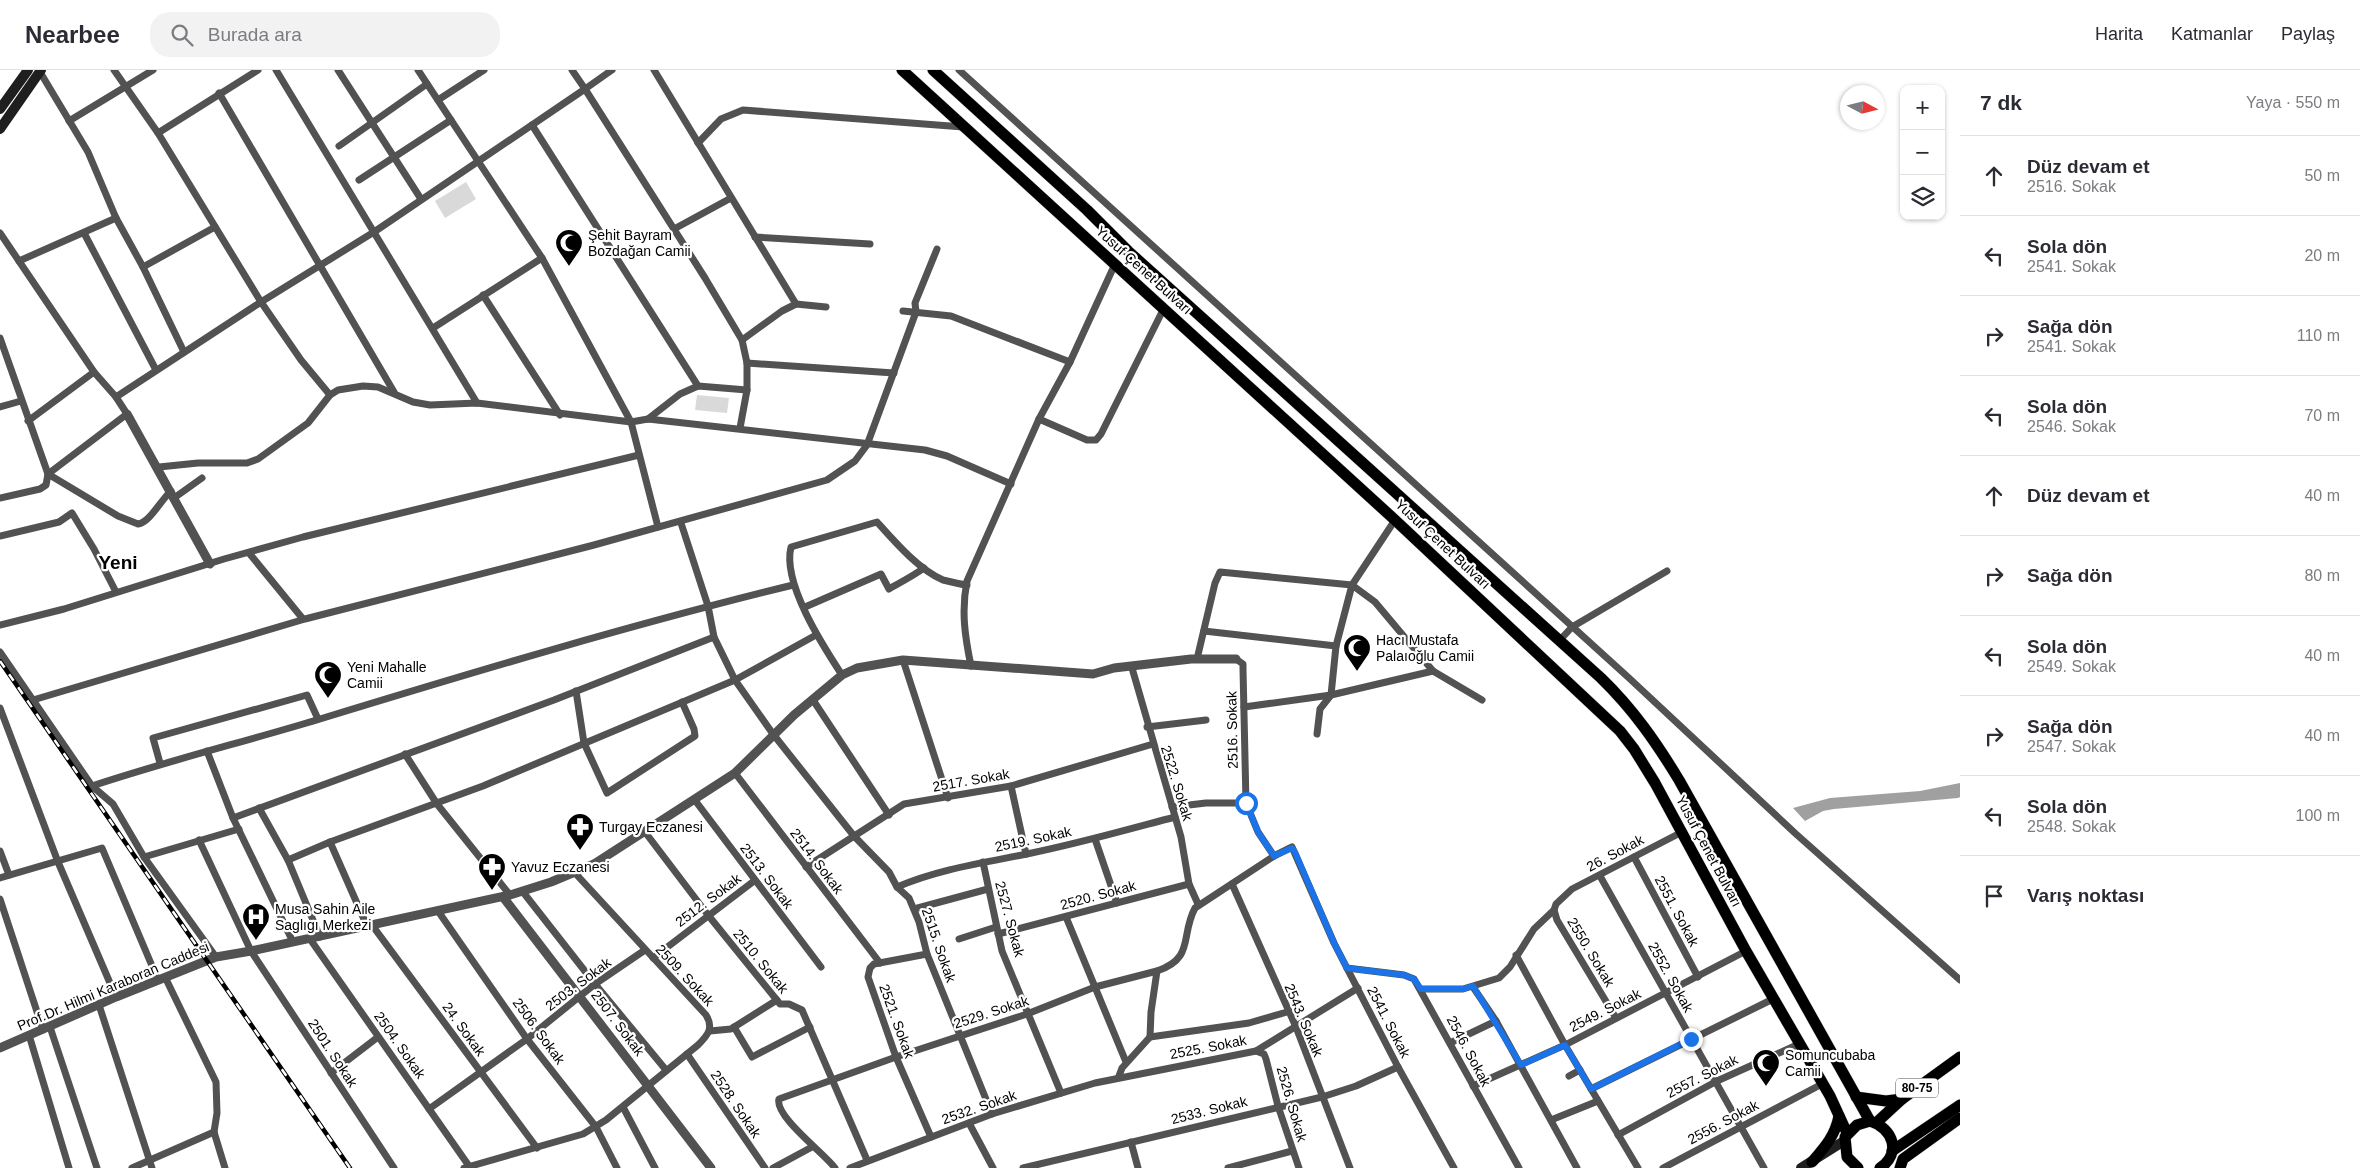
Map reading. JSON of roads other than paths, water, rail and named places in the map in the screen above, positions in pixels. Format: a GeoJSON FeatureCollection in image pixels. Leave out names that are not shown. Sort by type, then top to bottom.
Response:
{"type":"FeatureCollection","features":[{"type":"Feature","properties":{"kind":"main road"},"geometry":{"type":"LineString","coordinates":[[1,104],[28,70]]}},
{"type":"Feature","properties":{"kind":"main road","name":"Yusuf Çenet Bulvarı"},"geometry":{"type":"LineString","coordinates":[[902,70],[1395,520],[1620,731],[1634,749],[1682,832],[1746,951],[1822,1084],[1839,1116],[1845,1137],[1847,1157],[1854,1167]]}},
{"type":"Feature","properties":{"kind":"main road","name":"Yusuf Çenet Bulvarı"},"geometry":{"type":"LineString","coordinates":[[933,70],[1087,210],[1142,264],[1614,690],[1638,717],[1655,741],[1856,1097],[1873,1122]]}},
{"type":"Feature","properties":{"kind":"main road"},"geometry":{"type":"LineString","coordinates":[[0,129],[40,71]]}},
{"type":"Feature","properties":{"kind":"main road","name":"80-75"},"geometry":{"type":"LineString","coordinates":[[1801,1168],[1812,1162],[1858,1125],[1873,1122],[1960,1057]]}},
{"type":"Feature","properties":{"kind":"main road"},"geometry":{"type":"LineString","coordinates":[[1856,1097],[1886,1101],[1902,1099]]}},
{"type":"Feature","properties":{"kind":"main road","name":"80-75"},"geometry":{"type":"LineString","coordinates":[[1887,1162],[1960,1104]]}},
{"type":"Feature","properties":{"kind":"main road"},"geometry":{"type":"LineString","coordinates":[[1812,1162],[1830,1141],[1836,1130],[1839,1116]]}},
{"type":"Feature","properties":{"kind":"main road"},"geometry":{"type":"LineString","coordinates":[[1900,1168],[1903,1159],[1960,1118]]}},
{"type":"Feature","properties":{"kind":"main road","name":"80-75"},"geometry":{"type":"LineString","coordinates":[[1873,1122],[1890,1134],[1887,1162]]}},
{"type":"Feature","properties":{"kind":"street"},"geometry":{"type":"LineString","coordinates":[[114,70],[158,133],[261,302],[301,360],[330,395]]}},
{"type":"Feature","properties":{"kind":"street"},"geometry":{"type":"LineString","coordinates":[[69,121],[153,70]]}},
{"type":"Feature","properties":{"kind":"street"},"geometry":{"type":"LineString","coordinates":[[158,133],[258,70]]}},
{"type":"Feature","properties":{"kind":"street"},"geometry":{"type":"LineString","coordinates":[[276,70],[477,403]]}},
{"type":"Feature","properties":{"kind":"street"},"geometry":{"type":"LineString","coordinates":[[338,70],[421,199]]}},
{"type":"Feature","properties":{"kind":"street"},"geometry":{"type":"LineString","coordinates":[[418,70],[542,258],[632,422],[658,527]]}},
{"type":"Feature","properties":{"kind":"street"},"geometry":{"type":"LineString","coordinates":[[438,100],[484,70]]}},
{"type":"Feature","properties":{"kind":"street"},"geometry":{"type":"LineString","coordinates":[[572,70],[674,229],[742,340],[747,363],[747,390],[740,428]]}},
{"type":"Feature","properties":{"kind":"street"},"geometry":{"type":"LineString","coordinates":[[116,397],[261,302],[374,232],[612,70]]}},
{"type":"Feature","properties":{"kind":"street"},"geometry":{"type":"LineString","coordinates":[[654,70],[796,304]]}},
{"type":"Feature","properties":{"kind":"street"},"geometry":{"type":"LineString","coordinates":[[959,70],[1572,626],[1796,834],[1960,980]]}},
{"type":"Feature","properties":{"kind":"street"},"geometry":{"type":"LineString","coordinates":[[40,71],[88,152],[116,218],[143,267],[184,352]]}},
{"type":"Feature","properties":{"kind":"street"},"geometry":{"type":"LineString","coordinates":[[339,146],[373,124],[427,84]]}},
{"type":"Feature","properties":{"kind":"street"},"geometry":{"type":"LineString","coordinates":[[219,94],[318,266],[394,392]]}},
{"type":"Feature","properties":{"kind":"street"},"geometry":{"type":"LineString","coordinates":[[698,143],[721,119],[743,110],[966,128]]}},
{"type":"Feature","properties":{"kind":"street"},"geometry":{"type":"LineString","coordinates":[[359,180],[451,120]]}},
{"type":"Feature","properties":{"kind":"street"},"geometry":{"type":"LineString","coordinates":[[532,125],[698,386]]}},
{"type":"Feature","properties":{"kind":"street"},"geometry":{"type":"LineString","coordinates":[[674,229],[731,198]]}},
{"type":"Feature","properties":{"kind":"street"},"geometry":{"type":"LineString","coordinates":[[19,261],[116,218]]}},
{"type":"Feature","properties":{"kind":"street"},"geometry":{"type":"LineString","coordinates":[[143,267],[215,227]]}},
{"type":"Feature","properties":{"kind":"street"},"geometry":{"type":"LineString","coordinates":[[0,233],[94,372],[116,397],[127,414],[159,467],[210,564]]}},
{"type":"Feature","properties":{"kind":"street"},"geometry":{"type":"LineString","coordinates":[[84,233],[156,370]]}},
{"type":"Feature","properties":{"kind":"street"},"geometry":{"type":"LineString","coordinates":[[755,237],[870,244]]}},
{"type":"Feature","properties":{"kind":"street"},"geometry":{"type":"LineString","coordinates":[[33,700],[302,620],[681,522],[827,480],[855,461],[867,445],[916,312],[915,303],[937,249]]}},
{"type":"Feature","properties":{"kind":"street"},"geometry":{"type":"LineString","coordinates":[[433,328],[542,258]]}},
{"type":"Feature","properties":{"kind":"street"},"geometry":{"type":"LineString","coordinates":[[971,666],[964,629],[963,600],[967,585],[1039,419],[1070,362],[1115,264]]}},
{"type":"Feature","properties":{"kind":"street"},"geometry":{"type":"LineString","coordinates":[[483,295],[560,415]]}},
{"type":"Feature","properties":{"kind":"street"},"geometry":{"type":"LineString","coordinates":[[742,340],[782,311],[796,304],[826,307]]}},
{"type":"Feature","properties":{"kind":"street"},"geometry":{"type":"LineString","coordinates":[[1039,419],[1087,440],[1096,440],[1101,434],[1164,308]]}},
{"type":"Feature","properties":{"kind":"street"},"geometry":{"type":"LineString","coordinates":[[903,311],[951,316],[1070,362]]}},
{"type":"Feature","properties":{"kind":"street"},"geometry":{"type":"LineString","coordinates":[[0,338],[48,474],[46,485],[40,489],[0,498]]}},
{"type":"Feature","properties":{"kind":"street"},"geometry":{"type":"LineString","coordinates":[[747,363],[894,373]]}},
{"type":"Feature","properties":{"kind":"street"},"geometry":{"type":"LineString","coordinates":[[28,421],[94,372]]}},
{"type":"Feature","properties":{"kind":"street"},"geometry":{"type":"LineString","coordinates":[[159,467],[198,463],[247,463],[258,459],[308,423],[330,395],[338,390],[363,386],[378,387],[394,392],[413,402],[430,405],[477,403],[560,415],[632,422],[648,419],[925,450],[946,456],[1011,484]]}},
{"type":"Feature","properties":{"kind":"street"},"geometry":{"type":"LineString","coordinates":[[648,419],[680,394],[698,386],[747,390]]}},
{"type":"Feature","properties":{"kind":"street"},"geometry":{"type":"LineString","coordinates":[[0,407],[21,401]]}},
{"type":"Feature","properties":{"kind":"street"},"geometry":{"type":"LineString","coordinates":[[48,474],[127,414]]}},
{"type":"Feature","properties":{"kind":"street"},"geometry":{"type":"LineString","coordinates":[[0,625],[64,609],[303,537],[639,455]]}},
{"type":"Feature","properties":{"kind":"street"},"geometry":{"type":"LineString","coordinates":[[48,474],[118,516],[138,524],[147,520],[159,502],[202,478]]}},
{"type":"Feature","properties":{"kind":"street"},"geometry":{"type":"LineString","coordinates":[[0,536],[59,522],[72,513],[94,549],[116,592]]}},
{"type":"Feature","properties":{"kind":"street"},"geometry":{"type":"LineString","coordinates":[[1317,734],[1320,709],[1332,695],[1336,646],[1352,585],[1395,520]]}},
{"type":"Feature","properties":{"kind":"street","name":"2515. Sokak"},"geometry":{"type":"LineString","coordinates":[[681,522],[708,606],[714,637],[735,680],[773,734],[854,836],[889,872],[897,887],[909,898],[927,954],[958,1035],[992,1114]]}},
{"type":"Feature","properties":{"kind":"street"},"geometry":{"type":"LineString","coordinates":[[842,675],[816,635],[793,585],[791,548],[877,522],[898,545],[924,568],[943,580],[967,585]]}},
{"type":"Feature","properties":{"kind":"street"},"geometry":{"type":"LineString","coordinates":[[249,553],[302,620]]}},
{"type":"Feature","properties":{"kind":"street"},"geometry":{"type":"LineString","coordinates":[[805,608],[881,574],[889,588],[902,580],[912,577],[924,568]]}},
{"type":"Feature","properties":{"kind":"street"},"geometry":{"type":"LineString","coordinates":[[1560,640],[1572,626],[1667,571]]}},
{"type":"Feature","properties":{"kind":"street"},"geometry":{"type":"LineString","coordinates":[[1197,659],[1215,582],[1220,572],[1352,585],[1375,602],[1433,671],[1482,700]]}},
{"type":"Feature","properties":{"kind":"street"},"geometry":{"type":"LineString","coordinates":[[92,786],[160,763],[318,719],[412,690],[708,606],[793,585]]}},
{"type":"Feature","properties":{"kind":"street"},"geometry":{"type":"LineString","coordinates":[[1204,631],[1336,646]]}},
{"type":"Feature","properties":{"kind":"street"},"geometry":{"type":"LineString","coordinates":[[288,860],[330,842],[437,804],[735,680],[816,635]]}},
{"type":"Feature","properties":{"kind":"street"},"geometry":{"type":"LineString","coordinates":[[233,818],[576,691],[714,637]]}},
{"type":"Feature","properties":{"kind":"street"},"geometry":{"type":"LineString","coordinates":[[0,652],[92,786],[113,804],[144,856],[216,956]]}},
{"type":"Feature","properties":{"kind":"street","name":"Prof.Dr. Hilmi Karaboran Caddesi"},"geometry":{"type":"LineString","coordinates":[[0,1048],[216,956],[310,939],[507,896],[524,892],[575,873],[594,864],[735,773],[765,745],[773,734],[842,675],[858,668],[903,660],[1093,674],[1114,668],[1132,668],[1197,659],[1236,659]]}},
{"type":"Feature","properties":{"kind":"street","name":"2516. Sokak"},"geometry":{"type":"LineString","coordinates":[[1236,659],[1243,664],[1246,803],[1258,832],[1274,856]]}},
{"type":"Feature","properties":{"kind":"street"},"geometry":{"type":"LineString","coordinates":[[903,660],[948,798]]}},
{"type":"Feature","properties":{"kind":"street","name":"2522. Sokak"},"geometry":{"type":"LineString","coordinates":[[1132,668],[1147,727],[1175,817],[1189,884],[1198,904]]}},
{"type":"Feature","properties":{"kind":"street"},"geometry":{"type":"LineString","coordinates":[[1244,707],[1332,695],[1433,671]]}},
{"type":"Feature","properties":{"kind":"street"},"geometry":{"type":"LineString","coordinates":[[576,691],[584,743],[608,793],[695,736],[694,728],[682,702]]}},
{"type":"Feature","properties":{"kind":"street"},"geometry":{"type":"LineString","coordinates":[[160,763],[153,738],[307,695],[318,719]]}},
{"type":"Feature","properties":{"kind":"street"},"geometry":{"type":"LineString","coordinates":[[813,700],[889,815]]}},
{"type":"Feature","properties":{"kind":"street"},"geometry":{"type":"LineString","coordinates":[[0,708],[58,862],[116,997]]}},
{"type":"Feature","properties":{"kind":"street"},"geometry":{"type":"LineString","coordinates":[[1147,727],[1206,720]]}},
{"type":"Feature","properties":{"kind":"street","name":"2517. Sokak"},"geometry":{"type":"LineString","coordinates":[[806,867],[904,804],[1011,786],[1153,744]]}},
{"type":"Feature","properties":{"kind":"street"},"geometry":{"type":"LineString","coordinates":[[207,751],[233,818],[292,942]]}},
{"type":"Feature","properties":{"kind":"street"},"geometry":{"type":"LineString","coordinates":[[405,754],[437,804],[507,896]]}},
{"type":"Feature","properties":{"kind":"street","name":"2514. Sokak"},"geometry":{"type":"LineString","coordinates":[[735,773],[880,963]]}},
{"type":"Feature","properties":{"kind":"street"},"geometry":{"type":"LineString","coordinates":[[1011,786],[1026,854]]}},
{"type":"Feature","properties":{"kind":"street","name":"2513. Sokak"},"geometry":{"type":"LineString","coordinates":[[694,799],[754,881],[821,967]]}},
{"type":"Feature","properties":{"kind":"street"},"geometry":{"type":"LineString","coordinates":[[1172,807],[1199,804],[1246,803]]}},
{"type":"Feature","properties":{"kind":"street"},"geometry":{"type":"LineString","coordinates":[[259,808],[288,860],[320,936]]}},
{"type":"Feature","properties":{"kind":"street","name":"2519. Sokak"},"geometry":{"type":"LineString","coordinates":[[897,887],[923,876],[1094,839],[1175,817]]}},
{"type":"Feature","properties":{"kind":"street"},"geometry":{"type":"LineString","coordinates":[[144,856],[239,828]]}},
{"type":"Feature","properties":{"kind":"street","name":"2510. Sokak"},"geometry":{"type":"LineString","coordinates":[[645,832],[708,915],[780,1004],[789,1004],[802,1010],[867,1160]]}},
{"type":"Feature","properties":{"kind":"street","name":"26. Sokak"},"geometry":{"type":"LineString","coordinates":[[1560,898],[1572,889],[1682,832]]}},
{"type":"Feature","properties":{"kind":"street"},"geometry":{"type":"LineString","coordinates":[[1094,839],[1116,903]]}},
{"type":"Feature","properties":{"kind":"street","name":"2501. Sokak"},"geometry":{"type":"LineString","coordinates":[[198,840],[251,951],[394,1168]]}},
{"type":"Feature","properties":{"kind":"street","name":"24. Sokak"},"geometry":{"type":"LineString","coordinates":[[330,842],[369,926],[537,1148]]}},
{"type":"Feature","properties":{"kind":"street"},"geometry":{"type":"LineString","coordinates":[[0,878],[102,848],[162,979],[216,1082],[217,1113],[214,1132],[225,1168]]}},
{"type":"Feature","properties":{"kind":"street","name":"2541. Sokak"},"geometry":{"type":"LineString","coordinates":[[1274,856],[1292,848],[1334,943],[1398,1067],[1454,1168]]}},
{"type":"Feature","properties":{"kind":"street"},"geometry":{"type":"LineString","coordinates":[[0,850],[9,876]]}},
{"type":"Feature","properties":{"kind":"street"},"geometry":{"type":"LineString","coordinates":[[1198,904],[1274,856]]}},
{"type":"Feature","properties":{"kind":"street","name":"2551. Sokak"},"geometry":{"type":"LineString","coordinates":[[1634,857],[1698,977]]}},
{"type":"Feature","properties":{"kind":"street","name":"2527. Sokak"},"geometry":{"type":"LineString","coordinates":[[983,862],[997,930],[1027,1014],[1061,1093]]}},
{"type":"Feature","properties":{"kind":"street","name":"2509. Sokak"},"geometry":{"type":"LineString","coordinates":[[575,873],[706,1015],[711,1026],[710,1030]]}},
{"type":"Feature","properties":{"kind":"street","name":"2552. Sokak"},"geometry":{"type":"LineString","coordinates":[[1600,876],[1764,1168]]}},
{"type":"Feature","properties":{"kind":"street","name":"2512. Sokak"},"geometry":{"type":"LineString","coordinates":[[653,958],[754,881]]}},
{"type":"Feature","properties":{"kind":"street","name":"2520. Sokak"},"geometry":{"type":"LineString","coordinates":[[959,939],[1066,917],[1189,884]]}},
{"type":"Feature","properties":{"kind":"street","name":"2543. Sokak"},"geometry":{"type":"LineString","coordinates":[[1232,884],[1287,1012],[1296,1027],[1350,1168]]}},
{"type":"Feature","properties":{"kind":"street"},"geometry":{"type":"LineString","coordinates":[[914,909],[988,889]]}},
{"type":"Feature","properties":{"kind":"street"},"geometry":{"type":"LineString","coordinates":[[524,892],[595,984],[666,1070]]}},
{"type":"Feature","properties":{"kind":"street","name":"2507. Sokak"},"geometry":{"type":"LineString","coordinates":[[507,896],[710,1168]]}},
{"type":"Feature","properties":{"kind":"street","name":"2550. Sokak"},"geometry":{"type":"LineString","coordinates":[[1560,898],[1554,910],[1557,920],[1616,1018]]}},
{"type":"Feature","properties":{"kind":"street"},"geometry":{"type":"LineString","coordinates":[[0,899],[97,1168]]}},
{"type":"Feature","properties":{"kind":"street","name":"2529. Sokak"},"geometry":{"type":"LineString","coordinates":[[812,1147],[779,1108],[779,1099],[958,1035],[1027,1014],[1095,987],[1168,968],[1182,956],[1190,919],[1198,904]]}},
{"type":"Feature","properties":{"kind":"street"},"geometry":{"type":"LineString","coordinates":[[1421,989],[1454,989],[1473,986],[1500,978],[1534,929],[1554,910]]}},
{"type":"Feature","properties":{"kind":"street","name":"2506. Sokak"},"geometry":{"type":"LineString","coordinates":[[438,911],[527,1039],[596,1127],[617,1168]]}},
{"type":"Feature","properties":{"kind":"street"},"geometry":{"type":"LineString","coordinates":[[1066,917],[1126,1062]]}},
{"type":"Feature","properties":{"kind":"street","name":"2504. Sokak"},"geometry":{"type":"LineString","coordinates":[[310,939],[429,1109],[466,1167],[560,1142],[596,1127]]}},
{"type":"Feature","properties":{"kind":"street","name":"2503. Sokak"},"geometry":{"type":"LineString","coordinates":[[429,1109],[527,1039],[595,984],[645,950]]}},
{"type":"Feature","properties":{"kind":"street","name":"2549. Sokak"},"geometry":{"type":"LineString","coordinates":[[1473,1086],[1565,1045],[1667,994],[1746,951]]}},
{"type":"Feature","properties":{"kind":"street","name":"2521. Sokak"},"geometry":{"type":"LineString","coordinates":[[927,954],[880,963],[870,968],[868,977],[896,1057],[931,1137]]}},
{"type":"Feature","properties":{"kind":"street"},"geometry":{"type":"LineString","coordinates":[[1516,955],[1565,1045],[1638,1168]]}},
{"type":"Feature","properties":{"kind":"street","name":"2546. Sokak"},"geometry":{"type":"LineString","coordinates":[[1347,968],[1404,975],[1414,979],[1519,1168]]}},
{"type":"Feature","properties":{"kind":"street"},"geometry":{"type":"LineString","coordinates":[[1150,1037],[1151,1012],[1157,972]]}},
{"type":"Feature","properties":{"kind":"street"},"geometry":{"type":"LineString","coordinates":[[1473,986],[1496,1020],[1577,1168]]}},
{"type":"Feature","properties":{"kind":"street","name":"2525. Sokak"},"geometry":{"type":"LineString","coordinates":[[1119,1076],[1256,1051],[1358,988]]}},
{"type":"Feature","properties":{"kind":"street"},"geometry":{"type":"LineString","coordinates":[[1591,1089],[1773,999]]}},
{"type":"Feature","properties":{"kind":"street"},"geometry":{"type":"LineString","coordinates":[[596,1127],[687,1054],[710,1030],[734,1027],[777,1000]]}},
{"type":"Feature","properties":{"kind":"street"},"geometry":{"type":"LineString","coordinates":[[99,1005],[152,1168]]}},
{"type":"Feature","properties":{"kind":"street"},"geometry":{"type":"LineString","coordinates":[[1119,1076],[1126,1062],[1150,1037],[1249,1022],[1287,1012]]}},
{"type":"Feature","properties":{"kind":"street"},"geometry":{"type":"LineString","coordinates":[[1450,1043],[1496,1020]]}},
{"type":"Feature","properties":{"kind":"street"},"geometry":{"type":"LineString","coordinates":[[734,1027],[752,1057],[810,1027]]}},
{"type":"Feature","properties":{"kind":"street"},"geometry":{"type":"LineString","coordinates":[[29,1035],[69,1168]]}},
{"type":"Feature","properties":{"kind":"street"},"geometry":{"type":"LineString","coordinates":[[331,1073],[378,1038]]}},
{"type":"Feature","properties":{"kind":"street","name":"2557. Sokak"},"geometry":{"type":"LineString","coordinates":[[1618,1134],[1717,1082],[1799,1044]]}},
{"type":"Feature","properties":{"kind":"street","name":"2526. Sokak"},"geometry":{"type":"LineString","coordinates":[[1256,1051],[1264,1054],[1266,1059],[1278,1106],[1299,1168]]}},
{"type":"Feature","properties":{"kind":"street","name":"2528. Sokak"},"geometry":{"type":"LineString","coordinates":[[687,1054],[765,1168]]}},
{"type":"Feature","properties":{"kind":"street","name":"2533. Sokak"},"geometry":{"type":"LineString","coordinates":[[1022,1168],[1322,1097],[1356,1086],[1398,1067]]}},
{"type":"Feature","properties":{"kind":"street"},"geometry":{"type":"LineString","coordinates":[[1569,1076],[1580,1070]]}},
{"type":"Feature","properties":{"kind":"street","name":"2532. Sokak"},"geometry":{"type":"LineString","coordinates":[[850,1168],[992,1114],[1119,1076]]}},
{"type":"Feature","properties":{"kind":"street","name":"2556. Sokak"},"geometry":{"type":"LineString","coordinates":[[1663,1168],[1822,1084]]}},
{"type":"Feature","properties":{"kind":"street"},"geometry":{"type":"LineString","coordinates":[[1551,1120],[1598,1101]]}},
{"type":"Feature","properties":{"kind":"street"},"geometry":{"type":"LineString","coordinates":[[623,1106],[655,1168]]}},
{"type":"Feature","properties":{"kind":"street"},"geometry":{"type":"LineString","coordinates":[[969,1123],[993,1168]]}},
{"type":"Feature","properties":{"kind":"street"},"geometry":{"type":"LineString","coordinates":[[132,1168],[214,1132]]}},
{"type":"Feature","properties":{"kind":"street"},"geometry":{"type":"LineString","coordinates":[[1132,1142],[1138,1168]]}},
{"type":"Feature","properties":{"kind":"street"},"geometry":{"type":"LineString","coordinates":[[773,1168],[812,1147],[836,1168]]}},
{"type":"Feature","properties":{"kind":"street"},"geometry":{"type":"LineString","coordinates":[[1228,1168],[1292,1151]]}},
{"type":"Feature","properties":{"kind":"railway"},"geometry":{"type":"LineString","coordinates":[[0,661],[350,1168]]}},
{"type":"Feature","properties":{"kind":"place","name":"Şehit Bayram Bozdağan Camii"},"geometry":{"type":"Point","coordinates":[569,267]}},
{"type":"Feature","properties":{"kind":"place","name":"Hacı Mustafa Palaıoğlu Camii"},"geometry":{"type":"Point","coordinates":[1357,672]}},
{"type":"Feature","properties":{"kind":"place","name":"Yeni Mahalle Camii"},"geometry":{"type":"Point","coordinates":[328,699]}},
{"type":"Feature","properties":{"kind":"place","name":"Turgay Eczanesi"},"geometry":{"type":"Point","coordinates":[580,851]}},
{"type":"Feature","properties":{"kind":"place","name":"Yavuz Eczanesi"},"geometry":{"type":"Point","coordinates":[492,891]}},
{"type":"Feature","properties":{"kind":"place","name":"Musa Sahin Aile Saglıgı Merkezi"},"geometry":{"type":"Point","coordinates":[256,941]}},
{"type":"Feature","properties":{"kind":"place","name":"Somuncubaba Camii"},"geometry":{"type":"Point","coordinates":[1766,1087]}},
{"type":"Feature","properties":{"kind":"district","name":"Yeni"},"geometry":{"type":"Point","coordinates":[118,562]}}]}
